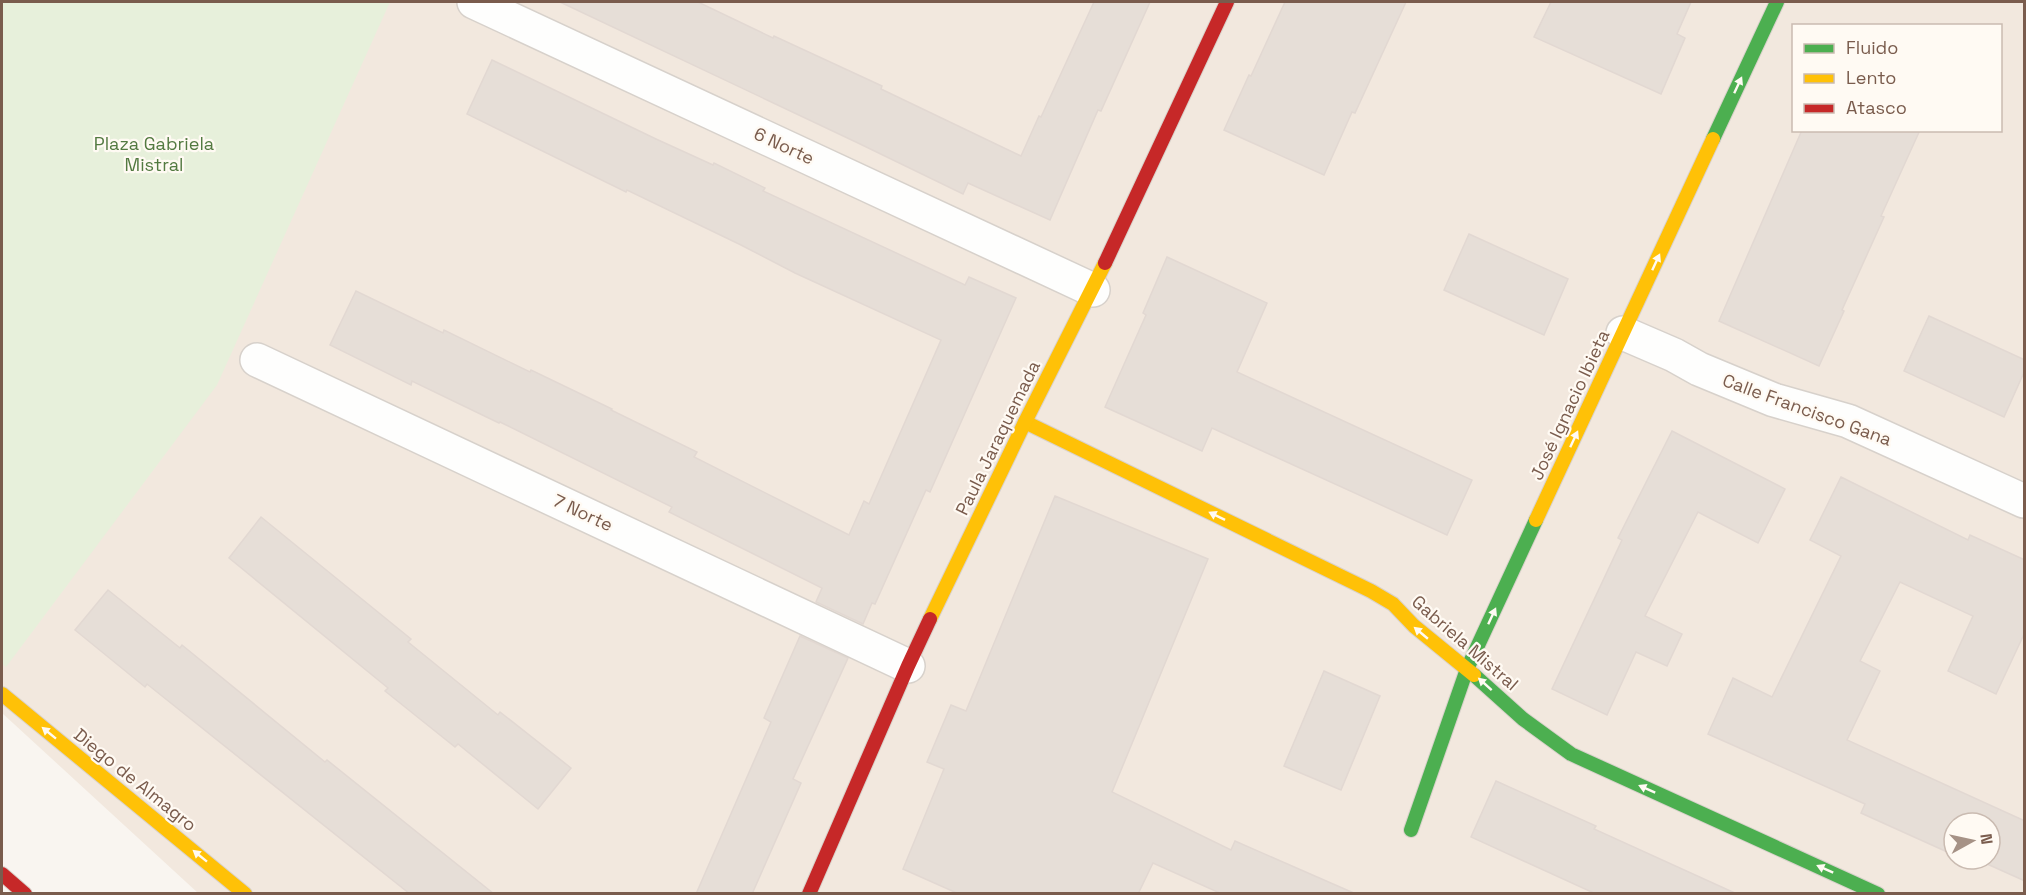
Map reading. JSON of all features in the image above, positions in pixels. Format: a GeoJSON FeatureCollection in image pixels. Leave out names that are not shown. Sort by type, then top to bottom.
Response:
{"type":"FeatureCollection","features":[{"type":"Feature","properties":{"kind":"main road","name":"Paula Jaraquemada"},"geometry":{"type":"LineString","coordinates":[[809,894],[908,666],[1025,422],[1093,290],[1227,2]]}},
{"type":"Feature","properties":{"kind":"main road","name":"José Ignacio Ibieta"},"geometry":{"type":"LineString","coordinates":[[1411,830],[1467,669],[1777,2]]}},
{"type":"Feature","properties":{"kind":"main road","name":"Gabriela Mistral"},"geometry":{"type":"LineString","coordinates":[[1025,422],[1394,604],[1414,626],[1523,719],[1571,754],[1878,894]]}},
{"type":"Feature","properties":{"kind":"main road","name":"Diego de Almagro"},"geometry":{"type":"LineString","coordinates":[[2,694],[245,894]]}},
{"type":"Feature","properties":{"kind":"main road"},"geometry":{"type":"LineString","coordinates":[[2,874],[25,894]]}},
{"type":"Feature","properties":{"kind":"street","name":"6 Norte"},"geometry":{"type":"LineString","coordinates":[[474,2],[1093,290]]}},
{"type":"Feature","properties":{"kind":"street","name":"Calle Francisco Gana"},"geometry":{"type":"LineString","coordinates":[[1623,333],[1674,355],[1699,369],[1774,400],[1848,421],[2025,501]]}},
{"type":"Feature","properties":{"kind":"street","name":"7 Norte"},"geometry":{"type":"LineString","coordinates":[[257,360],[908,666]]}},
{"type":"Feature","properties":{"kind":"shaded area"},"geometry":{"type":"Polygon","coordinates":[[[2,2],[2024,2],[2024,893],[198,893],[2,713],[2,2]]]}},
{"type":"Feature","properties":{"kind":"green space","name":"Plaza Gabriela Mistral"},"geometry":{"type":"Polygon","coordinates":[[[2,2],[390,2],[217,385],[6,667],[2,664],[2,2]]]}},
{"type":"Feature","properties":{"kind":"building"},"geometry":{"type":"Polygon","coordinates":[[[560,2],[698,2],[882,86],[881,89],[1021,156],[1094,2],[1150,2],[1101,111],[1098,110],[1050,220],[968,183],[963,194],[560,2]]]}},
{"type":"Feature","properties":{"kind":"building"},"geometry":{"type":"Polygon","coordinates":[[[1285,2],[1406,2],[1324,175],[1224,130],[1285,2]]]}},
{"type":"Feature","properties":{"kind":"building"},"geometry":{"type":"Polygon","coordinates":[[[1551,2],[1691,2],[1677,34],[1685,38],[1661,94],[1534,37],[1551,2]]]}},
{"type":"Feature","properties":{"kind":"building"},"geometry":{"type":"Polygon","coordinates":[[[492,60],[656,139],[713,165],[714,163],[765,188],[763,191],[965,285],[969,277],[1016,298],[930,492],[926,490],[875,604],[872,603],[863,624],[816,602],[822,588],[669,512],[672,507],[500,422],[412,381],[411,385],[330,345],[356,291],[612,409],[697,452],[694,457],[849,535],[864,501],[869,504],[941,340],[795,273],[467,114],[492,60]]]}},
{"type":"Feature","properties":{"kind":"building"},"geometry":{"type":"Polygon","coordinates":[[[1801,132],[1919,132],[1881,216],[1884,217],[1819,366],[1719,321],[1801,132]]]}},
{"type":"Feature","properties":{"kind":"building"},"geometry":{"type":"Polygon","coordinates":[[[1469,234],[1568,279],[1544,335],[1444,290],[1469,234]]]}},
{"type":"Feature","properties":{"kind":"building"},"geometry":{"type":"Polygon","coordinates":[[[1167,257],[1267,303],[1237,372],[1472,480],[1447,535],[1212,428],[1202,451],[1105,407],[1146,315],[1143,313],[1167,257]]]}},
{"type":"Feature","properties":{"kind":"building"},"geometry":{"type":"Polygon","coordinates":[[[1929,316],[2025,360],[2025,370],[2004,417],[1904,371],[1929,316]]]}},
{"type":"Feature","properties":{"kind":"building"},"geometry":{"type":"Polygon","coordinates":[[[1672,431],[1785,489],[1758,543],[1698,512],[1645,616],[1682,634],[1667,666],[1636,652],[1607,715],[1552,689],[1622,540],[1618,538],[1672,431]]]}},
{"type":"Feature","properties":{"kind":"building"},"geometry":{"type":"Polygon","coordinates":[[[1841,477],[1968,540],[1970,535],[2025,560],[2025,632],[1996,694],[1948,671],[1973,616],[1900,582],[1860,661],[1880,671],[1847,740],[2025,821],[2025,881],[2002,871],[2002,811],[1942,811],[1942,850],[1861,813],[1865,804],[1708,734],[1733,678],[1772,697],[1841,556],[1810,540],[1841,477]]]}},
{"type":"Feature","properties":{"kind":"building"},"geometry":{"type":"Polygon","coordinates":[[[1055,496],[1208,559],[1112,792],[1231,850],[1235,841],[1356,894],[1222,894],[1153,863],[1138,894],[959,894],[903,869],[944,769],[927,762],[951,705],[966,711],[1055,496]]]}},
{"type":"Feature","properties":{"kind":"building"},"geometry":{"type":"Polygon","coordinates":[[[261,517],[411,639],[408,642],[498,715],[500,712],[571,768],[538,809],[458,744],[455,747],[385,691],[388,688],[229,558],[261,517]]]}},
{"type":"Feature","properties":{"kind":"building"},"geometry":{"type":"Polygon","coordinates":[[[108,590],[180,648],[182,645],[325,762],[327,760],[494,894],[410,894],[147,684],[145,687],[75,630],[108,590]]]}},
{"type":"Feature","properties":{"kind":"building"},"geometry":{"type":"Polygon","coordinates":[[[800,636],[848,658],[793,779],[801,783],[752,894],[696,894],[771,722],[764,718],[800,636]]]}},
{"type":"Feature","properties":{"kind":"building"},"geometry":{"type":"Polygon","coordinates":[[[1324,671],[1380,696],[1341,790],[1284,766],[1324,671]]]}},
{"type":"Feature","properties":{"kind":"building"},"geometry":{"type":"Polygon","coordinates":[[[1496,781],[1596,826],[1594,829],[1737,894],[1596,894],[1471,837],[1496,781]]]}},
{"type":"Feature","properties":{"kind":"traffic: fast"},"geometry":{"type":"LineString","coordinates":[[1713,139],[1777,2]]}},
{"type":"Feature","properties":{"kind":"traffic: fast"},"geometry":{"type":"LineString","coordinates":[[1411,830],[1467,669],[1536,520]]}},
{"type":"Feature","properties":{"kind":"traffic: fast"},"geometry":{"type":"LineString","coordinates":[[1474,675],[1523,719],[1571,754],[1878,894]]}},
{"type":"Feature","properties":{"kind":"traffic: slow"},"geometry":{"type":"LineString","coordinates":[[1536,520],[1713,139]]}},
{"type":"Feature","properties":{"kind":"traffic: slow"},"geometry":{"type":"LineString","coordinates":[[930,619],[1105,263]]}},
{"type":"Feature","properties":{"kind":"traffic: slow"},"geometry":{"type":"LineString","coordinates":[[1025,422],[1371,591],[1393,604],[1414,626],[1474,675]]}},
{"type":"Feature","properties":{"kind":"traffic: slow"},"geometry":{"type":"LineString","coordinates":[[2,694],[245,894]]}},
{"type":"Feature","properties":{"kind":"traffic: jam"},"geometry":{"type":"LineString","coordinates":[[1105,263],[1227,2]]}},
{"type":"Feature","properties":{"kind":"traffic: jam"},"geometry":{"type":"LineString","coordinates":[[809,894],[930,619]]}},
{"type":"Feature","properties":{"kind":"traffic: jam"},"geometry":{"type":"LineString","coordinates":[[2,874],[25,894]]}}]}
